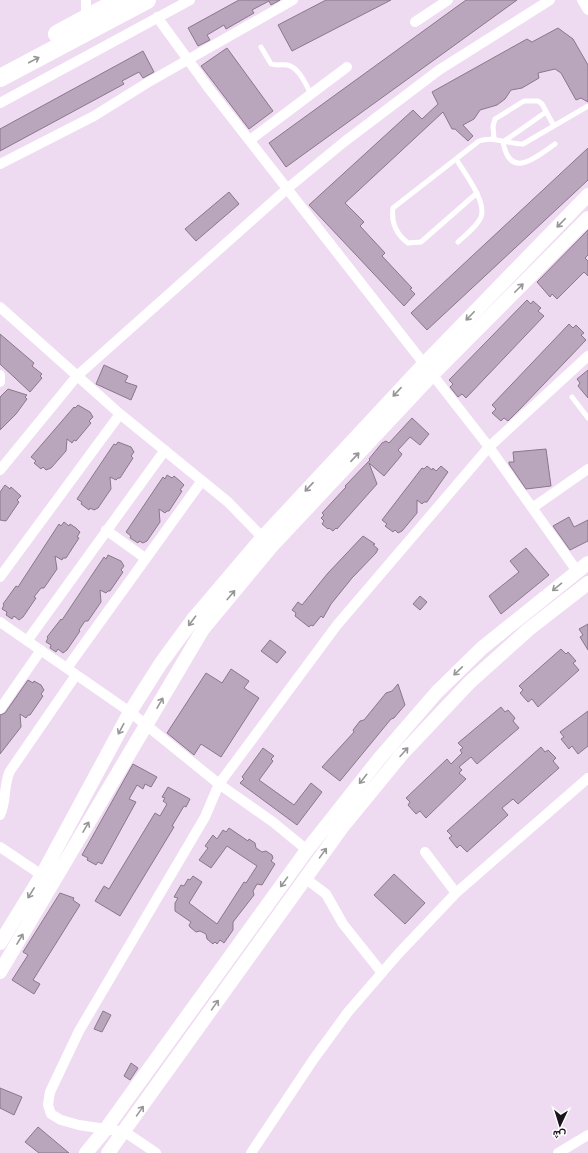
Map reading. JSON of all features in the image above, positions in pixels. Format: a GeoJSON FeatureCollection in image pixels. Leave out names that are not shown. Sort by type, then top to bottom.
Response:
{"type":"FeatureCollection","features":[{"type":"Feature","properties":{"kind":"highway"},"geometry":{"type":"LineString","coordinates":[[0,64],[120,0]]}},
{"type":"Feature","properties":{"kind":"highway"},"geometry":{"type":"LineString","coordinates":[[0,78],[148,0]]}},
{"type":"Feature","properties":{"kind":"street"},"geometry":{"type":"LineString","coordinates":[[86,0],[86,18]]}},
{"type":"Feature","properties":{"kind":"street"},"geometry":{"type":"LineString","coordinates":[[0,103],[190,0]]}},
{"type":"Feature","properties":{"kind":"street"},"geometry":{"type":"LineString","coordinates":[[0,164],[94,116],[147,83],[293,0]]}},
{"type":"Feature","properties":{"kind":"street"},"geometry":{"type":"LineString","coordinates":[[415,22],[448,0]]}},
{"type":"Feature","properties":{"kind":"street"},"geometry":{"type":"LineString","coordinates":[[0,470],[77,376],[288,188],[344,142],[439,70],[550,0]]}},
{"type":"Feature","properties":{"kind":"street"},"geometry":{"type":"LineString","coordinates":[[582,0],[588,10]]}},
{"type":"Feature","properties":{"kind":"street"},"geometry":{"type":"LineString","coordinates":[[86,1153],[105,1130],[307,850],[379,759],[437,692],[482,648],[583,567],[532,508],[488,447],[428,369],[188,61],[157,17]]}},
{"type":"Feature","properties":{"kind":"street"},"geometry":{"type":"LineString","coordinates":[[250,140],[347,67]]}},
{"type":"Feature","properties":{"kind":"street"},"geometry":{"type":"LineString","coordinates":[[0,943],[42,875],[130,712],[161,663],[194,618],[267,542],[588,195]]}},
{"type":"Feature","properties":{"kind":"street"},"geometry":{"type":"LineString","coordinates":[[428,369],[588,218]]}},
{"type":"Feature","properties":{"kind":"street"},"geometry":{"type":"LineString","coordinates":[[0,307],[120,414],[201,482],[228,502],[267,542]]}},
{"type":"Feature","properties":{"kind":"street"},"geometry":{"type":"LineString","coordinates":[[156,1153],[125,1132],[79,1125],[61,1120],[51,1114],[48,1104],[50,1092],[79,1032],[205,817],[220,784],[337,625],[488,447],[588,356]]}},
{"type":"Feature","properties":{"kind":"street"},"geometry":{"type":"LineString","coordinates":[[0,375],[0,382]]}},
{"type":"Feature","properties":{"kind":"street"},"geometry":{"type":"LineString","coordinates":[[0,577],[120,414]]}},
{"type":"Feature","properties":{"kind":"street"},"geometry":{"type":"LineString","coordinates":[[27,641],[164,450]]}},
{"type":"Feature","properties":{"kind":"street"},"geometry":{"type":"LineString","coordinates":[[532,508],[588,469]]}},
{"type":"Feature","properties":{"kind":"street"},"geometry":{"type":"LineString","coordinates":[[67,668],[201,482]]}},
{"type":"Feature","properties":{"kind":"street"},"geometry":{"type":"LineString","coordinates":[[106,530],[145,558]]}},
{"type":"Feature","properties":{"kind":"street"},"geometry":{"type":"LineString","coordinates":[[0,972],[54,884],[203,629],[267,542]]}},
{"type":"Feature","properties":{"kind":"street"},"geometry":{"type":"LineString","coordinates":[[108,1153],[125,1132],[343,826],[391,768],[470,682],[529,629],[588,583]]}},
{"type":"Feature","properties":{"kind":"street"},"geometry":{"type":"LineString","coordinates":[[0,622],[130,712],[220,784],[273,822],[307,850]]}},
{"type":"Feature","properties":{"kind":"street"},"geometry":{"type":"LineString","coordinates":[[0,708],[41,650]]}},
{"type":"Feature","properties":{"kind":"street"},"geometry":{"type":"LineString","coordinates":[[0,814],[4,804],[6,779],[10,771],[76,675]]}},
{"type":"Feature","properties":{"kind":"street"},"geometry":{"type":"LineString","coordinates":[[379,759],[391,768]]}},
{"type":"Feature","properties":{"kind":"street"},"geometry":{"type":"LineString","coordinates":[[251,1153],[313,1060],[348,1012],[382,973],[456,892],[588,778]]}},
{"type":"Feature","properties":{"kind":"street"},"geometry":{"type":"LineString","coordinates":[[0,847],[54,884]]}},
{"type":"Feature","properties":{"kind":"street"},"geometry":{"type":"LineString","coordinates":[[425,852],[456,892]]}},
{"type":"Feature","properties":{"kind":"street"},"geometry":{"type":"LineString","coordinates":[[305,878],[326,894],[342,924],[382,973]]}},
{"type":"Feature","properties":{"kind":"street"},"geometry":{"type":"LineString","coordinates":[[558,1153],[588,1135]]}},
{"type":"Feature","properties":{"kind":"lane"},"geometry":{"type":"LineString","coordinates":[[261,47],[271,64],[278,66],[285,64],[292,66],[311,94]]}},
{"type":"Feature","properties":{"kind":"lane"},"geometry":{"type":"LineString","coordinates":[[494,139],[493,126],[495,119],[524,101],[538,101],[554,126]]}},
{"type":"Feature","properties":{"kind":"lane"},"geometry":{"type":"LineString","coordinates":[[477,193],[421,242],[408,243],[401,238],[394,227],[392,217],[393,208],[479,141],[487,138],[503,142],[523,144],[588,106]]}},
{"type":"Feature","properties":{"kind":"lane"},"geometry":{"type":"LineString","coordinates":[[503,142],[546,112]]}},
{"type":"Feature","properties":{"kind":"lane"},"geometry":{"type":"LineString","coordinates":[[503,142],[505,154],[509,160],[515,163],[523,164],[529,162],[555,144]]}},
{"type":"Feature","properties":{"kind":"lane"},"geometry":{"type":"LineString","coordinates":[[456,159],[482,204],[481,217],[458,242]]}},
{"type":"Feature","properties":{"kind":"lane"},"geometry":{"type":"LineString","coordinates":[[572,397],[588,418]]}},
{"type":"Feature","properties":{"kind":"building"},"geometry":{"type":"Polygon","coordinates":[[[239,0],[280,0],[271,5],[269,1],[252,10],[254,13],[226,29],[224,25],[207,35],[210,40],[198,46],[188,28],[239,0]]]}},
{"type":"Feature","properties":{"kind":"building"},"geometry":{"type":"Polygon","coordinates":[[[326,0],[391,0],[292,51],[278,25],[326,0]]]}},
{"type":"Feature","properties":{"kind":"building"},"geometry":{"type":"Polygon","coordinates":[[[466,0],[517,0],[286,167],[269,143],[466,0]]]}},
{"type":"Feature","properties":{"kind":"building"},"geometry":{"type":"Polygon","coordinates":[[[558,28],[573,39],[588,65],[588,102],[581,98],[576,100],[561,73],[555,69],[538,73],[539,78],[522,88],[511,90],[505,99],[497,105],[480,110],[474,119],[463,125],[473,136],[468,141],[455,129],[452,129],[443,112],[345,203],[364,222],[360,226],[385,253],[382,256],[412,288],[410,289],[415,294],[404,306],[309,205],[413,110],[422,119],[438,104],[432,92],[527,39],[532,42],[558,28]]]}},
{"type":"Feature","properties":{"kind":"building"},"geometry":{"type":"Polygon","coordinates":[[[227,48],[273,111],[249,129],[201,66],[227,48]]]}},
{"type":"Feature","properties":{"kind":"building"},"geometry":{"type":"Polygon","coordinates":[[[143,51],[154,72],[143,78],[139,72],[122,81],[124,84],[0,151],[0,129],[143,51]]]}},
{"type":"Feature","properties":{"kind":"building"},"geometry":{"type":"Polygon","coordinates":[[[588,148],[588,180],[427,330],[411,313],[588,148]]]}},
{"type":"Feature","properties":{"kind":"building"},"geometry":{"type":"Polygon","coordinates":[[[229,192],[239,204],[196,241],[185,229],[229,192]]]}},
{"type":"Feature","properties":{"kind":"building"},"geometry":{"type":"Polygon","coordinates":[[[588,230],[588,255],[585,258],[588,261],[588,276],[584,272],[557,299],[552,294],[550,297],[537,282],[588,230]]]}},
{"type":"Feature","properties":{"kind":"building"},"geometry":{"type":"Polygon","coordinates":[[[527,300],[531,304],[533,301],[541,308],[538,311],[544,316],[466,398],[462,394],[458,397],[450,387],[453,384],[449,380],[527,300]]]}},
{"type":"Feature","properties":{"kind":"building"},"geometry":{"type":"Polygon","coordinates":[[[569,324],[573,328],[576,325],[584,333],[581,335],[586,340],[508,421],[504,418],[501,421],[492,413],[496,409],[492,405],[569,324]]]}},
{"type":"Feature","properties":{"kind":"building"},"geometry":{"type":"Polygon","coordinates":[[[0,334],[34,363],[32,366],[42,374],[40,376],[42,378],[30,392],[0,364],[0,334]]]}},
{"type":"Feature","properties":{"kind":"building"},"geometry":{"type":"Polygon","coordinates":[[[104,365],[128,376],[125,382],[137,386],[131,400],[96,384],[104,365]]]}},
{"type":"Feature","properties":{"kind":"building"},"geometry":{"type":"Polygon","coordinates":[[[588,370],[588,398],[578,386],[580,383],[577,379],[588,370]]]}},
{"type":"Feature","properties":{"kind":"building"},"geometry":{"type":"Polygon","coordinates":[[[8,389],[27,395],[25,397],[27,399],[16,414],[0,430],[0,397],[8,389]]]}},
{"type":"Feature","properties":{"kind":"building"},"geometry":{"type":"Polygon","coordinates":[[[78,405],[90,412],[93,417],[89,421],[91,423],[76,441],[74,440],[72,443],[67,439],[66,451],[51,468],[46,470],[43,467],[41,469],[34,463],[36,461],[31,457],[74,407],[75,408],[78,405]]]}},
{"type":"Feature","properties":{"kind":"building"},"geometry":{"type":"Polygon","coordinates":[[[412,418],[429,434],[420,445],[410,437],[398,450],[402,454],[400,457],[384,476],[369,463],[377,484],[337,529],[336,528],[333,531],[329,528],[328,529],[322,524],[324,521],[321,518],[324,515],[322,513],[370,460],[369,459],[382,443],[386,441],[389,443],[412,418]]]}},
{"type":"Feature","properties":{"kind":"building"},"geometry":{"type":"Polygon","coordinates":[[[118,442],[131,447],[134,452],[131,456],[133,458],[120,478],[116,480],[110,477],[111,489],[98,508],[94,510],[90,508],[89,510],[77,499],[114,444],[116,445],[118,442]]]}},
{"type":"Feature","properties":{"kind":"building"},"geometry":{"type":"Polygon","coordinates":[[[546,449],[551,486],[526,489],[509,464],[509,462],[514,462],[513,452],[546,449]]]}},
{"type":"Feature","properties":{"kind":"building"},"geometry":{"type":"Polygon","coordinates":[[[427,466],[436,471],[441,466],[448,472],[427,502],[422,504],[417,500],[417,513],[402,531],[398,533],[395,530],[393,532],[385,526],[387,524],[382,520],[422,468],[424,469],[427,466]]]}},
{"type":"Feature","properties":{"kind":"building"},"geometry":{"type":"Polygon","coordinates":[[[167,475],[172,478],[174,476],[184,485],[180,490],[182,491],[169,511],[165,513],[159,509],[160,522],[147,541],[143,543],[139,541],[138,543],[130,538],[131,536],[126,532],[163,477],[165,479],[167,475]]]}},
{"type":"Feature","properties":{"kind":"building"},"geometry":{"type":"Polygon","coordinates":[[[5,485],[10,489],[11,487],[21,496],[17,500],[19,502],[6,521],[0,520],[0,492],[5,485]]]}},
{"type":"Feature","properties":{"kind":"building"},"geometry":{"type":"Polygon","coordinates":[[[569,517],[574,527],[588,520],[588,541],[570,550],[553,526],[569,517]]]}},
{"type":"Feature","properties":{"kind":"building"},"geometry":{"type":"Polygon","coordinates":[[[64,522],[69,526],[70,524],[80,532],[77,537],[79,538],[66,558],[63,558],[62,560],[55,556],[57,569],[44,588],[41,588],[34,597],[36,598],[23,617],[19,620],[14,616],[12,619],[6,615],[7,612],[2,609],[3,604],[16,586],[18,587],[59,524],[61,526],[64,522]]]}},
{"type":"Feature","properties":{"kind":"building"},"geometry":{"type":"Polygon","coordinates":[[[363,536],[375,544],[373,545],[378,549],[376,553],[352,578],[331,604],[323,618],[321,616],[313,626],[311,625],[309,627],[295,616],[296,613],[292,610],[298,602],[302,605],[328,573],[363,536]]]}},
{"type":"Feature","properties":{"kind":"building"},"geometry":{"type":"Polygon","coordinates":[[[526,548],[549,575],[501,614],[489,596],[519,572],[510,561],[526,548]]]}},
{"type":"Feature","properties":{"kind":"building"},"geometry":{"type":"Polygon","coordinates":[[[108,555],[121,561],[124,566],[121,570],[123,572],[110,591],[106,593],[100,590],[101,602],[88,621],[85,621],[67,650],[63,653],[58,649],[56,652],[50,648],[51,645],[46,642],[47,637],[61,619],[62,620],[104,557],[106,559],[108,555]]]}},
{"type":"Feature","properties":{"kind":"building"},"geometry":{"type":"Polygon","coordinates":[[[420,596],[427,602],[420,610],[413,604],[420,596]]]}},
{"type":"Feature","properties":{"kind":"building"},"geometry":{"type":"Polygon","coordinates":[[[588,624],[588,650],[580,637],[583,635],[579,629],[588,624]]]}},
{"type":"Feature","properties":{"kind":"building"},"geometry":{"type":"Polygon","coordinates":[[[270,640],[286,652],[277,663],[261,651],[270,640]]]}},
{"type":"Feature","properties":{"kind":"building"},"geometry":{"type":"Polygon","coordinates":[[[561,649],[566,654],[568,652],[576,661],[573,663],[579,670],[538,707],[532,699],[528,702],[520,693],[523,690],[519,686],[561,649]]]}},
{"type":"Feature","properties":{"kind":"building"},"geometry":{"type":"Polygon","coordinates":[[[231,669],[249,681],[244,688],[259,698],[221,757],[201,744],[194,755],[167,733],[206,673],[222,683],[231,669]]]}},
{"type":"Feature","properties":{"kind":"building"},"geometry":{"type":"Polygon","coordinates":[[[28,680],[33,683],[34,681],[41,685],[44,690],[41,694],[43,696],[30,715],[26,718],[20,714],[21,727],[0,754],[0,715],[5,713],[28,680]]]}},
{"type":"Feature","properties":{"kind":"building"},"geometry":{"type":"Polygon","coordinates":[[[398,684],[405,705],[394,718],[391,719],[340,781],[322,767],[354,732],[353,730],[360,721],[364,720],[386,693],[392,691],[398,684]]]}},
{"type":"Feature","properties":{"kind":"building"},"geometry":{"type":"Polygon","coordinates":[[[501,707],[505,712],[508,710],[515,718],[513,721],[519,728],[477,764],[471,757],[459,767],[462,770],[459,773],[466,779],[426,818],[420,811],[416,814],[408,805],[410,802],[406,798],[447,759],[451,764],[462,753],[460,750],[463,748],[458,743],[501,707]]]}},
{"type":"Feature","properties":{"kind":"building"},"geometry":{"type":"Polygon","coordinates":[[[588,711],[588,746],[578,754],[572,746],[569,749],[561,739],[564,737],[560,732],[588,711]]]}},
{"type":"Feature","properties":{"kind":"building"},"geometry":{"type":"Polygon","coordinates":[[[541,747],[545,752],[548,750],[556,758],[553,761],[559,768],[518,804],[513,799],[502,808],[508,815],[467,852],[460,845],[457,848],[449,838],[452,836],[447,831],[541,747]]]}},
{"type":"Feature","properties":{"kind":"building"},"geometry":{"type":"Polygon","coordinates":[[[263,748],[274,756],[271,759],[273,761],[259,780],[294,805],[311,783],[322,792],[297,825],[240,783],[244,779],[242,777],[263,748]]]}},
{"type":"Feature","properties":{"kind":"building"},"geometry":{"type":"Polygon","coordinates":[[[133,764],[157,777],[151,787],[145,784],[143,789],[137,785],[129,799],[136,802],[102,864],[98,862],[96,865],[82,855],[133,764]]]}},
{"type":"Feature","properties":{"kind":"building"},"geometry":{"type":"Polygon","coordinates":[[[168,787],[190,799],[172,826],[174,827],[120,916],[95,901],[104,886],[109,889],[155,813],[160,816],[167,804],[163,801],[165,798],[162,797],[168,787]]]}},
{"type":"Feature","properties":{"kind":"building"},"geometry":{"type":"Polygon","coordinates":[[[229,828],[248,841],[249,839],[255,843],[256,848],[262,852],[266,851],[272,855],[273,858],[271,861],[275,864],[262,885],[257,884],[253,891],[254,895],[233,922],[233,930],[224,943],[220,940],[217,944],[215,942],[213,944],[207,939],[206,934],[200,931],[196,932],[189,925],[191,922],[175,911],[175,903],[178,898],[174,897],[181,885],[184,886],[188,879],[190,880],[193,876],[202,882],[189,903],[217,924],[244,882],[246,883],[257,866],[227,846],[211,868],[199,860],[208,848],[205,846],[213,835],[217,839],[223,830],[226,832],[229,828]]]}},
{"type":"Feature","properties":{"kind":"building"},"geometry":{"type":"Polygon","coordinates":[[[394,874],[425,903],[405,924],[374,895],[394,874]]]}},
{"type":"Feature","properties":{"kind":"building"},"geometry":{"type":"Polygon","coordinates":[[[60,893],[74,898],[73,900],[80,905],[33,980],[40,984],[34,994],[12,980],[28,955],[23,952],[60,893]]]}},
{"type":"Feature","properties":{"kind":"building"},"geometry":{"type":"Polygon","coordinates":[[[103,1011],[111,1015],[102,1032],[94,1029],[103,1011]]]}},
{"type":"Feature","properties":{"kind":"building"},"geometry":{"type":"Polygon","coordinates":[[[131,1063],[138,1068],[130,1080],[124,1076],[131,1063]]]}},
{"type":"Feature","properties":{"kind":"building"},"geometry":{"type":"Polygon","coordinates":[[[0,1088],[22,1097],[14,1115],[0,1108],[0,1088]]]}},
{"type":"Feature","properties":{"kind":"building"},"geometry":{"type":"Polygon","coordinates":[[[38,1127],[69,1153],[39,1153],[25,1142],[38,1127]]]}}]}
